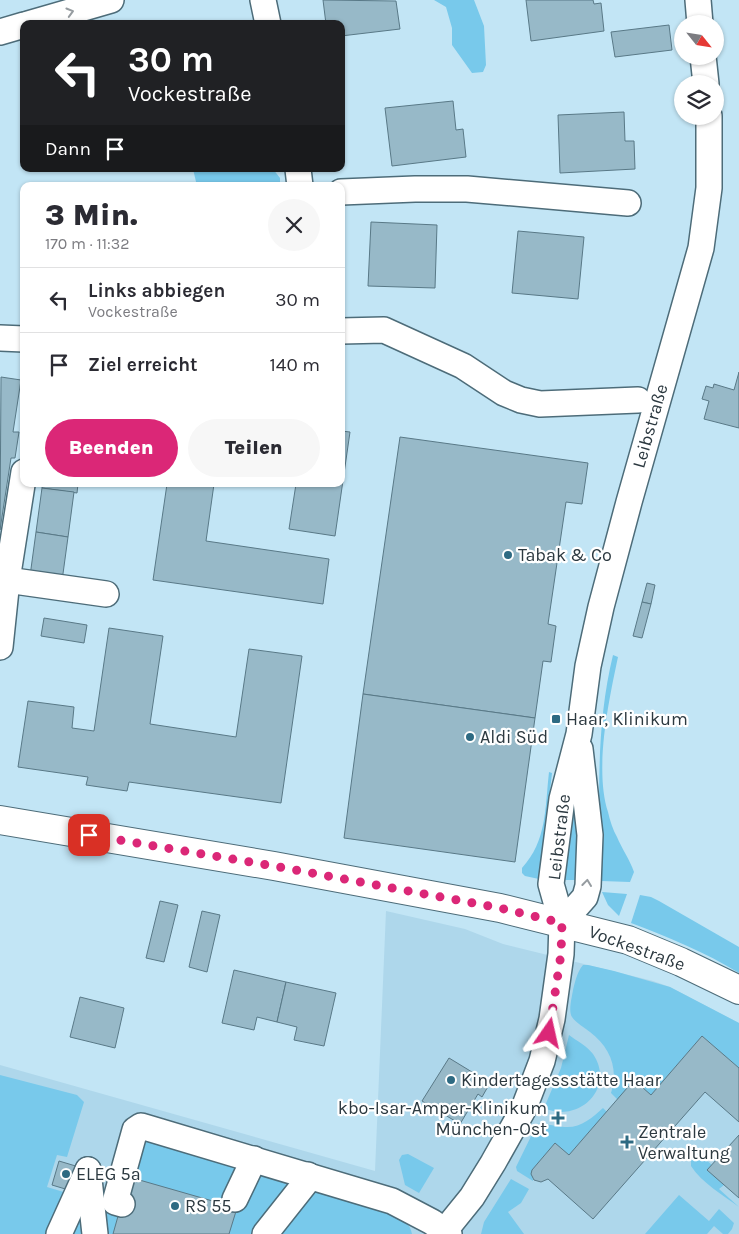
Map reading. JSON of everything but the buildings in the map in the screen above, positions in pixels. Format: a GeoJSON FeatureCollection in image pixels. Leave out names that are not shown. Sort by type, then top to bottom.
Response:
{"type":"FeatureCollection","features":[{"type":"Feature","properties":{"kind":"main road","name":"Vockestraße"},"geometry":{"type":"LineString","coordinates":[[0,820],[274,866],[500,908],[628,940],[681,962],[739,990]]}},
{"type":"Feature","properties":{"kind":"street"},"geometry":{"type":"LineString","coordinates":[[42,20],[111,0]]}},
{"type":"Feature","properties":{"kind":"street"},"geometry":{"type":"LineString","coordinates":[[263,0],[267,20]]}},
{"type":"Feature","properties":{"kind":"street"},"geometry":{"type":"LineString","coordinates":[[698,0],[699,15]]}},
{"type":"Feature","properties":{"kind":"street"},"geometry":{"type":"LineString","coordinates":[[0,32],[20,26]]}},
{"type":"Feature","properties":{"kind":"street","name":"Leibstraße"},"geometry":{"type":"LineString","coordinates":[[562,923],[551,884],[562,799],[578,734],[588,666],[601,607],[700,248],[709,188],[709,125]]}},
{"type":"Feature","properties":{"kind":"street"},"geometry":{"type":"LineString","coordinates":[[345,192],[415,189],[471,190],[628,203]]}},
{"type":"Feature","properties":{"kind":"street"},"geometry":{"type":"LineString","coordinates":[[345,331],[384,330],[462,366],[504,393],[530,402],[540,404],[638,400]]}},
{"type":"Feature","properties":{"kind":"street"},"geometry":{"type":"LineString","coordinates":[[0,338],[20,339]]}},
{"type":"Feature","properties":{"kind":"street"},"geometry":{"type":"LineString","coordinates":[[0,647],[6,580],[22,487]]}},
{"type":"Feature","properties":{"kind":"street"},"geometry":{"type":"LineString","coordinates":[[6,580],[106,594]]}},
{"type":"Feature","properties":{"kind":"street","name":"Leibstraße"},"geometry":{"type":"LineString","coordinates":[[562,923],[585,897],[588,886],[590,836],[578,734]]}},
{"type":"Feature","properties":{"kind":"street"},"geometry":{"type":"LineString","coordinates":[[122,1204],[115,1202],[135,1130],[141,1126],[392,1201],[445,1233],[472,1198],[493,1163],[524,1108],[542,1061],[552,1019],[561,954],[562,923]]}},
{"type":"Feature","properties":{"kind":"street"},"geometry":{"type":"LineString","coordinates":[[235,1199],[254,1159]]}},
{"type":"Feature","properties":{"kind":"street"},"geometry":{"type":"LineString","coordinates":[[59,1234],[88,1170],[95,1234]]}},
{"type":"Feature","properties":{"kind":"street"},"geometry":{"type":"LineString","coordinates":[[265,1234],[307,1180],[308,1175]]}},
{"type":"Feature","properties":{"kind":"shaded area"},"geometry":{"type":"Polygon","coordinates":[[[434,0],[474,0],[484,26],[486,65],[483,72],[472,73],[452,45],[452,28],[446,7],[434,0]]]}},
{"type":"Feature","properties":{"kind":"shaded area"},"geometry":{"type":"Polygon","coordinates":[[[194,172],[275,172],[280,178],[280,182],[196,182],[194,172]]]}},
{"type":"Feature","properties":{"kind":"shaded area"},"geometry":{"type":"Polygon","coordinates":[[[613,655],[618,657],[604,734],[602,776],[604,795],[614,831],[634,872],[630,882],[601,881],[599,796],[601,739],[607,683],[613,655]]]}},
{"type":"Feature","properties":{"kind":"shaded area"},"geometry":{"type":"Polygon","coordinates":[[[549,772],[552,773],[539,879],[525,876],[522,873],[522,868],[536,847],[540,835],[545,811],[549,772]]]}},
{"type":"Feature","properties":{"kind":"shaded area"},"geometry":{"type":"Polygon","coordinates":[[[572,813],[575,813],[577,817],[580,869],[576,880],[564,880],[572,813]]]}},
{"type":"Feature","properties":{"kind":"shaded area"},"geometry":{"type":"Polygon","coordinates":[[[602,892],[627,894],[619,916],[608,905],[602,892]]]}},
{"type":"Feature","properties":{"kind":"shaded area"},"geometry":{"type":"Polygon","coordinates":[[[640,895],[659,901],[739,947],[739,973],[686,945],[631,923],[640,895]]]}},
{"type":"Feature","properties":{"kind":"shaded area","name":"kbo-Isar-Amper-Klinikum München-Ost"},"geometry":{"type":"Polygon","coordinates":[[[386,911],[465,929],[503,944],[653,981],[670,987],[739,1023],[739,1234],[0,1234],[0,1065],[375,1171],[386,911]]]}},
{"type":"Feature","properties":{"kind":"shaded area"},"geometry":{"type":"Polygon","coordinates":[[[583,965],[614,971],[670,987],[739,1023],[739,1068],[702,1036],[651,1095],[634,1080],[618,1100],[611,1093],[614,1075],[608,1052],[597,1038],[572,1017],[570,1011],[574,987],[583,965]]]}},
{"type":"Feature","properties":{"kind":"shaded area"},"geometry":{"type":"Polygon","coordinates":[[[569,1035],[593,1054],[599,1067],[600,1079],[597,1090],[590,1100],[581,1107],[570,1111],[557,1112],[544,1108],[561,1068],[569,1035]]]}},
{"type":"Feature","properties":{"kind":"shaded area"},"geometry":{"type":"Polygon","coordinates":[[[0,1075],[77,1095],[84,1102],[67,1157],[57,1155],[47,1187],[120,1209],[141,1138],[313,1186],[394,1215],[408,1224],[412,1234],[0,1234],[0,1075]]]}},
{"type":"Feature","properties":{"kind":"shaded area"},"geometry":{"type":"Polygon","coordinates":[[[603,1108],[607,1112],[569,1155],[555,1143],[532,1170],[533,1181],[517,1171],[516,1167],[537,1124],[561,1127],[576,1126],[590,1119],[603,1108]]]}},
{"type":"Feature","properties":{"kind":"shaded area"},"geometry":{"type":"Polygon","coordinates":[[[408,1154],[434,1168],[419,1193],[405,1185],[399,1160],[402,1155],[408,1154]]]}},
{"type":"Feature","properties":{"kind":"shaded area"},"geometry":{"type":"Polygon","coordinates":[[[694,1157],[702,1158],[712,1165],[708,1170],[724,1185],[719,1189],[739,1207],[701,1178],[691,1166],[691,1161],[694,1157]]]}},
{"type":"Feature","properties":{"kind":"shaded area"},"geometry":{"type":"Polygon","coordinates":[[[511,1179],[529,1189],[521,1203],[508,1212],[524,1234],[481,1234],[484,1222],[511,1179]]]}},
{"type":"Feature","properties":{"kind":"shaded area"},"geometry":{"type":"Polygon","coordinates":[[[679,1195],[709,1221],[719,1209],[734,1223],[732,1229],[728,1234],[723,1234],[714,1226],[707,1234],[645,1234],[679,1195]]]}},
{"type":"Feature","properties":{"kind":"place","name":"Tabak & Co"},"geometry":{"type":"Point","coordinates":[508,555]}},
{"type":"Feature","properties":{"kind":"place","name":"Haar, Klinikum"},"geometry":{"type":"Point","coordinates":[556,719]}},
{"type":"Feature","properties":{"kind":"place","name":"Aldi Süd"},"geometry":{"type":"Point","coordinates":[470,737]}},
{"type":"Feature","properties":{"kind":"place","name":"Kindertagessstätte Haar"},"geometry":{"type":"Point","coordinates":[451,1080]}},
{"type":"Feature","properties":{"kind":"place","name":"kbo-Isar-Amper-Klinikum München-Ost"},"geometry":{"type":"Point","coordinates":[558,1118]}},
{"type":"Feature","properties":{"kind":"place","name":"Zentrale Verwaltung"},"geometry":{"type":"Point","coordinates":[627,1142]}},
{"type":"Feature","properties":{"kind":"place","name":"ELEG 5a"},"geometry":{"type":"Point","coordinates":[66,1174]}},
{"type":"Feature","properties":{"kind":"place","name":"RS 55"},"geometry":{"type":"Point","coordinates":[175,1206]}},
{"type":"Feature","properties":{"kind":"route"},"geometry":{"type":"LineString","coordinates":[[89,835],[274,866],[500,908],[562,923],[561,954],[549,1033]]}}]}
